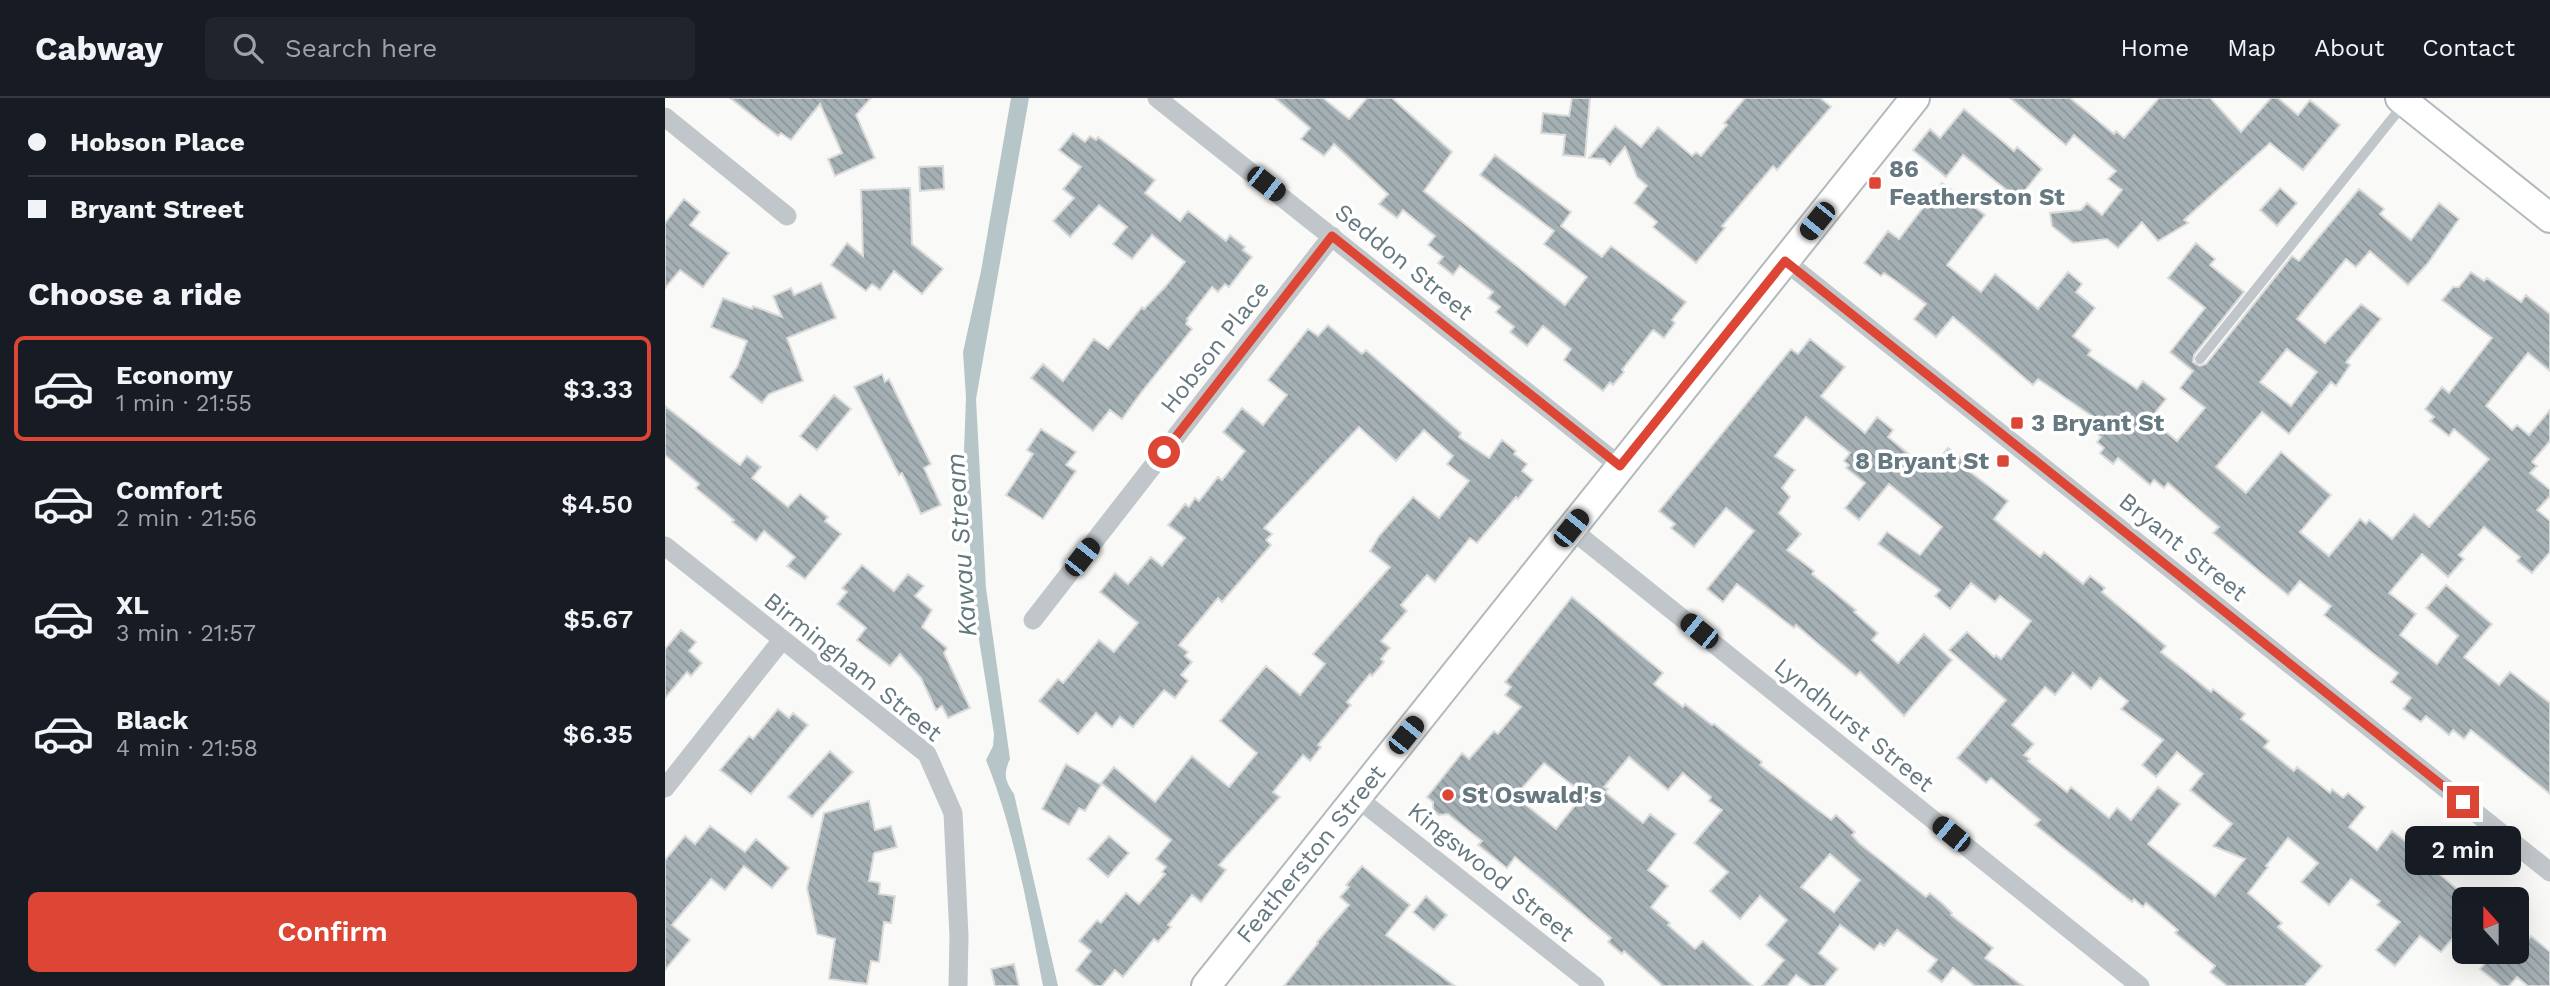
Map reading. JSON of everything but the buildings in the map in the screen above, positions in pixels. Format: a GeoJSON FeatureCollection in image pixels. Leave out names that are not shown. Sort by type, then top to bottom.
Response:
{"type":"FeatureCollection","features":[{"type":"Feature","properties":{"kind":"main road","name":"Featherston Street"},"geometry":{"type":"LineString","coordinates":[[1206,986],[1915,98]]}},
{"type":"Feature","properties":{"kind":"main road"},"geometry":{"type":"LineString","coordinates":[[2403,100],[2550,218]]}},
{"type":"Feature","properties":{"kind":"street","name":"Seddon Street"},"geometry":{"type":"LineString","coordinates":[[1157,98],[1620,466]]}},
{"type":"Feature","properties":{"kind":"street"},"geometry":{"type":"LineString","coordinates":[[665,117],[787,216]]}},
{"type":"Feature","properties":{"kind":"street","name":"Hobson Place"},"geometry":{"type":"LineString","coordinates":[[1033,620],[1332,236]]}},
{"type":"Feature","properties":{"kind":"street","name":"Bryant Street"},"geometry":{"type":"LineString","coordinates":[[1785,261],[2550,872]]}},
{"type":"Feature","properties":{"kind":"street","name":"Lyndhurst Street"},"geometry":{"type":"LineString","coordinates":[[1571,528],[2140,986]]}},
{"type":"Feature","properties":{"kind":"street","name":"Birmingham Street"},"geometry":{"type":"LineString","coordinates":[[665,546],[927,754],[953,813],[959,936],[958,986]]}},
{"type":"Feature","properties":{"kind":"street"},"geometry":{"type":"LineString","coordinates":[[665,788],[782,640]]}},
{"type":"Feature","properties":{"kind":"street","name":"Kingswood Street"},"geometry":{"type":"LineString","coordinates":[[1356,797],[1595,986]]}},
{"type":"Feature","properties":{"kind":"lane"},"geometry":{"type":"LineString","coordinates":[[2200,359],[2403,100]]}},
{"type":"Feature","properties":{"kind":"shaded area"},"geometry":{"type":"Polygon","coordinates":[[[1011,98],[1029,98],[976,399],[986,588],[1010,759],[1006,777],[1014,794],[1058,986],[1043,986],[1013,843],[986,760],[993,746],[994,734],[974,608],[964,452],[966,397],[963,352],[981,271],[1011,98]]]}},
{"type":"Feature","properties":{"kind":"place","name":"86 Featherston St"},"geometry":{"type":"Point","coordinates":[1875,183]}},
{"type":"Feature","properties":{"kind":"place","name":"3 Bryant St"},"geometry":{"type":"Point","coordinates":[2017,423]}},
{"type":"Feature","properties":{"kind":"place","name":"8 Bryant St"},"geometry":{"type":"Point","coordinates":[2003,461]}},
{"type":"Feature","properties":{"kind":"place","name":"St Oswald's"},"geometry":{"type":"Point","coordinates":[1448,795]}},
{"type":"Feature","properties":{"kind":"route"},"geometry":{"type":"LineString","coordinates":[[1164,452],[1332,236],[1620,466],[1785,261],[2463,802]]}},
{"type":"Feature","properties":{"kind":"water label","name":"Kawau Stream"},"geometry":{"type":"Point","coordinates":[961,545]}}]}
